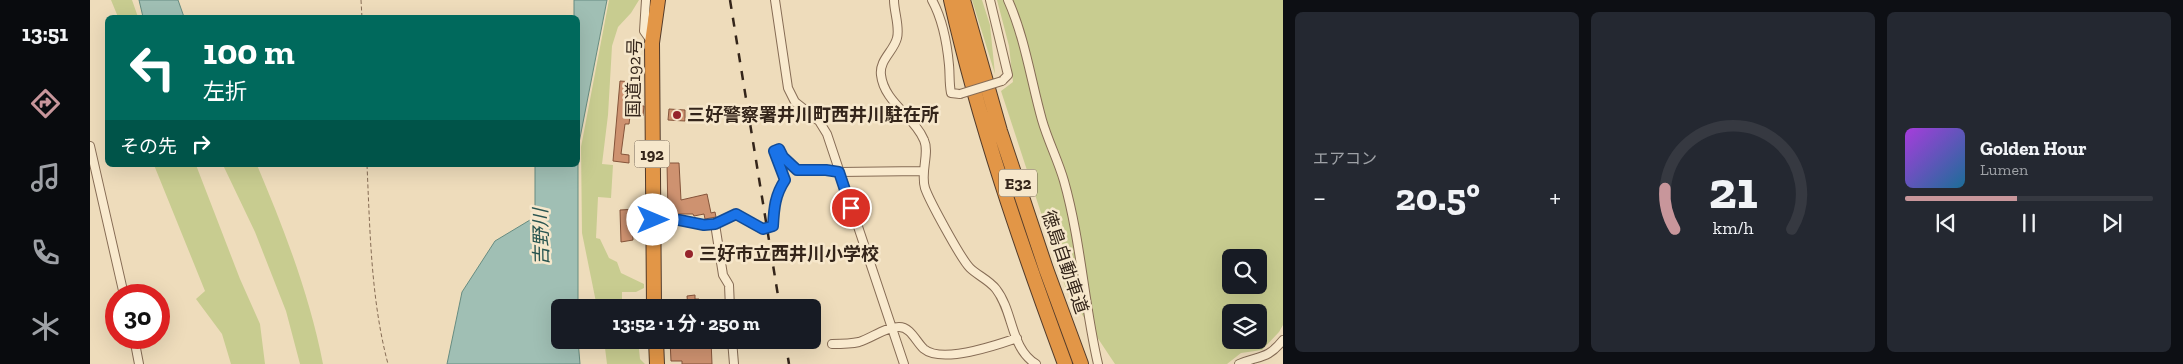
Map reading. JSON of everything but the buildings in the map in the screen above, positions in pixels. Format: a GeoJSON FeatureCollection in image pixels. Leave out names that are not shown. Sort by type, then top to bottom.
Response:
{"type":"FeatureCollection","features":[{"type":"Feature","properties":{"kind":"highway","name":"国道192号"},"geometry":{"type":"LineString","coordinates":[[654,299],[652,43],[658,0]]}},
{"type":"Feature","properties":{"kind":"highway","name":"徳島自動車道"},"geometry":{"type":"LineString","coordinates":[[952,0],[986,136],[1032,275],[1065,364]]}},
{"type":"Feature","properties":{"kind":"highway","name":"徳島自動車道"},"geometry":{"type":"LineString","coordinates":[[963,0],[1000,131],[1046,270],[1081,364]]}},
{"type":"Feature","properties":{"kind":"highway"},"geometry":{"type":"LineString","coordinates":[[656,349],[657,364]]}},
{"type":"Feature","properties":{"kind":"street"},"geometry":{"type":"LineString","coordinates":[[646,0],[644,31],[652,43]]}},
{"type":"Feature","properties":{"kind":"street"},"geometry":{"type":"LineString","coordinates":[[775,0],[788,88],[795,102],[819,121],[827,134],[904,364]]}},
{"type":"Feature","properties":{"kind":"street"},"geometry":{"type":"LineString","coordinates":[[894,0],[898,37],[881,65],[881,75],[886,89],[900,109],[919,130],[926,142],[926,158],[923,171],[925,189],[969,267],[996,289],[1021,350],[1028,359],[1036,364]]}},
{"type":"Feature","properties":{"kind":"street"},"geometry":{"type":"LineString","coordinates":[[932,0],[940,13],[950,67],[949,81],[951,93],[960,94],[1002,81],[1008,75],[990,0]]}},
{"type":"Feature","properties":{"kind":"street"},"geometry":{"type":"LineString","coordinates":[[1008,0],[1025,53],[1042,122],[1064,181],[1098,364]]}},
{"type":"Feature","properties":{"kind":"street"},"geometry":{"type":"LineString","coordinates":[[90,146],[121,284]]}},
{"type":"Feature","properties":{"kind":"street"},"geometry":{"type":"LineString","coordinates":[[653,220],[679,220],[704,225],[715,224],[736,214],[763,229],[773,226],[774,205],[778,191],[785,180],[774,151],[779,149],[783,157],[797,170],[839,172],[923,171]]}},
{"type":"Feature","properties":{"kind":"street"},"geometry":{"type":"LineString","coordinates":[[715,224],[723,276],[729,285],[730,299]]}},
{"type":"Feature","properties":{"kind":"street"},"geometry":{"type":"LineString","coordinates":[[832,344],[860,342],[892,328],[901,327],[910,332],[925,350],[933,354],[967,354],[1017,338]]}},
{"type":"Feature","properties":{"kind":"street"},"geometry":{"type":"LineString","coordinates":[[1239,364],[1261,358],[1275,350],[1283,340]]}},
{"type":"Feature","properties":{"kind":"street"},"geometry":{"type":"LineString","coordinates":[[137,349],[140,364]]}},
{"type":"Feature","properties":{"kind":"street"},"geometry":{"type":"LineString","coordinates":[[733,349],[734,364]]}},
{"type":"Feature","properties":{"kind":"path"},"geometry":{"type":"LineString","coordinates":[[361,0],[362,15]]}},
{"type":"Feature","properties":{"kind":"path"},"geometry":{"type":"LineString","coordinates":[[367,167],[369,228],[376,301],[382,343],[388,364]]}},
{"type":"Feature","properties":{"kind":"green space"},"geometry":{"type":"Polygon","coordinates":[[[111,0],[132,0],[137,15],[117,15],[111,0]]]}},
{"type":"Feature","properties":{"kind":"green space"},"geometry":{"type":"Polygon","coordinates":[[[609,0],[639,0],[631,13],[618,27],[612,46],[608,115],[602,164],[613,165],[611,198],[598,197],[596,238],[600,239],[609,258],[617,262],[621,273],[644,284],[644,288],[636,292],[622,292],[622,299],[595,299],[582,233],[581,147],[609,0]]]}},
{"type":"Feature","properties":{"kind":"green space"},"geometry":{"type":"Polygon","coordinates":[[[972,0],[982,0],[990,25],[995,74],[972,0]]]}},
{"type":"Feature","properties":{"kind":"green space"},"geometry":{"type":"Polygon","coordinates":[[[997,0],[1283,0],[1283,325],[1267,345],[1267,304],[1222,304],[1222,349],[1262,350],[1241,353],[1227,364],[1115,364],[1067,292],[1001,91],[1013,82],[1009,46],[997,0]]]}},
{"type":"Feature","properties":{"kind":"green space"},"geometry":{"type":"Polygon","coordinates":[[[155,167],[197,167],[240,279],[260,324],[265,364],[231,364],[222,334],[196,299],[205,291],[155,167]]]}},
{"type":"Feature","properties":{"kind":"green space"},"geometry":{"type":"Polygon","coordinates":[[[224,167],[258,167],[304,288],[323,364],[300,364],[286,311],[255,232],[224,167]]]}},
{"type":"Feature","properties":{"kind":"green space"},"geometry":{"type":"Polygon","coordinates":[[[605,349],[639,349],[640,359],[645,364],[607,364],[605,349]]]}},
{"type":"Feature","properties":{"kind":"water"},"geometry":{"type":"Polygon","coordinates":[[[139,0],[178,0],[183,15],[143,15],[139,0]]]}},
{"type":"Feature","properties":{"kind":"water"},"geometry":{"type":"Polygon","coordinates":[[[574,0],[607,0],[580,138],[580,15],[574,15],[574,0]]]}},
{"type":"Feature","properties":{"kind":"water","name":"吉野川"},"geometry":{"type":"Polygon","coordinates":[[[535,167],[578,167],[578,299],[551,299],[551,349],[579,349],[580,364],[447,364],[462,292],[495,241],[535,217],[535,167]]]}},
{"type":"Feature","properties":{"kind":"railway"},"geometry":{"type":"LineString","coordinates":[[730,0],[779,299]]}},
{"type":"Feature","properties":{"kind":"railway"},"geometry":{"type":"LineString","coordinates":[[786,349],[789,364]]}},
{"type":"Feature","properties":{"kind":"place","name":"三好警察署井川町西井川駐在所"},"geometry":{"type":"Point","coordinates":[677,115]}},
{"type":"Feature","properties":{"kind":"place","name":"三好市立西井川小学校"},"geometry":{"type":"Point","coordinates":[689,254]}},
{"type":"Feature","properties":{"kind":"route"},"geometry":{"type":"LineString","coordinates":[[653,220],[679,220],[704,225],[715,224],[736,214],[763,229],[773,226],[774,205],[778,191],[785,180],[774,151],[779,149],[783,157],[797,170],[839,172],[851,208]]}}]}
